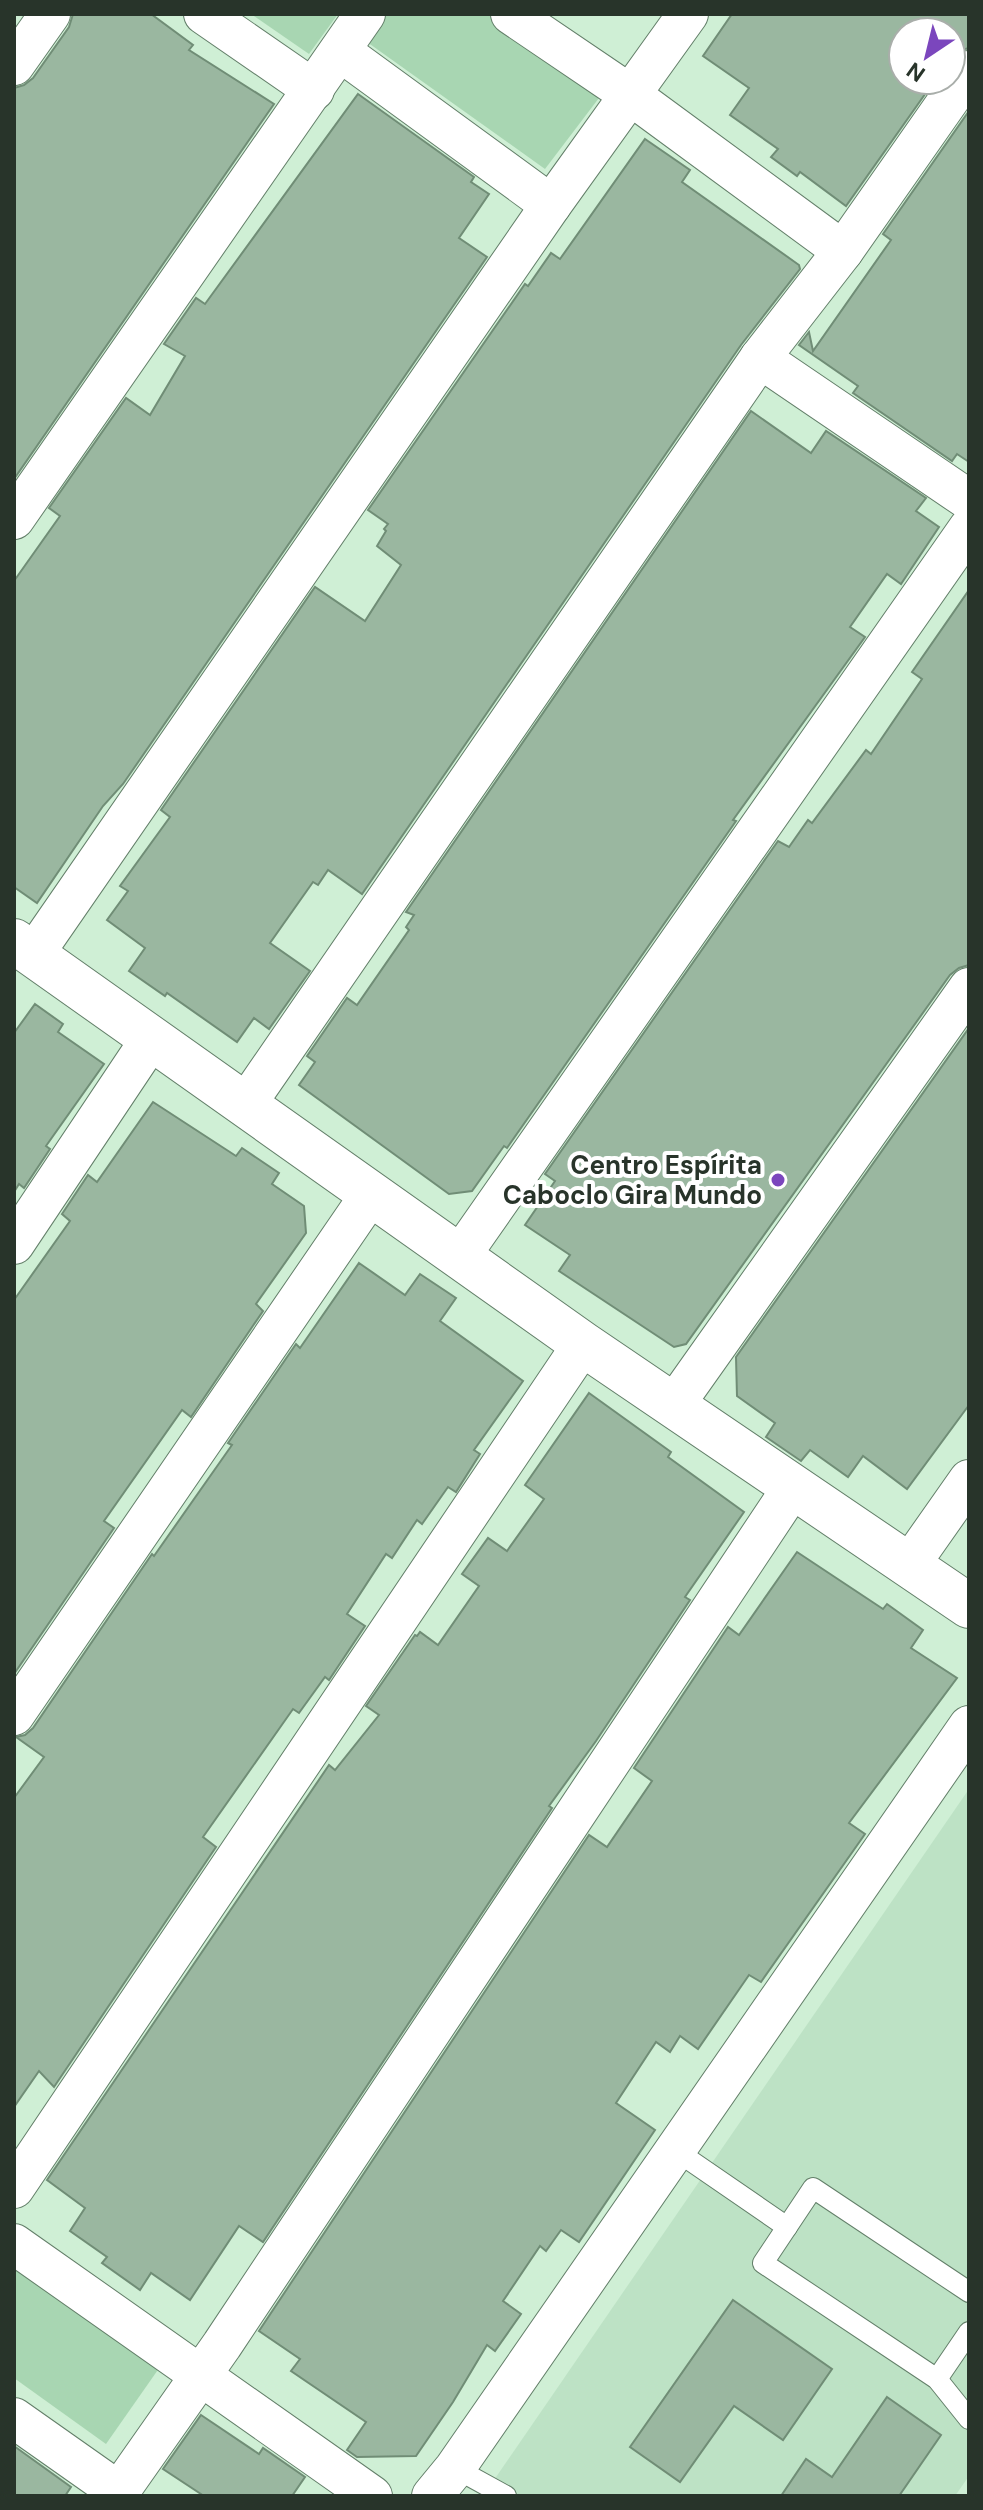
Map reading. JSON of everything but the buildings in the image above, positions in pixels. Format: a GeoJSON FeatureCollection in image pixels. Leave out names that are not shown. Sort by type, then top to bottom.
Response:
{"type":"FeatureCollection","features":[{"type":"Feature","properties":{"kind":"street"},"geometry":{"type":"LineString","coordinates":[[14,65],[50,14]]}},
{"type":"Feature","properties":{"kind":"street"},"geometry":{"type":"LineString","coordinates":[[204,14],[314,90]]}},
{"type":"Feature","properties":{"kind":"street"},"geometry":{"type":"LineString","coordinates":[[14,519],[365,14]]}},
{"type":"Feature","properties":{"kind":"street"},"geometry":{"type":"LineString","coordinates":[[511,14],[632,96],[843,251]]}},
{"type":"Feature","properties":{"kind":"street"},"geometry":{"type":"LineString","coordinates":[[688,14],[23,948],[583,1344],[969,1606]]}},
{"type":"Feature","properties":{"kind":"street"},"geometry":{"type":"LineString","coordinates":[[340,51],[551,205]]}},
{"type":"Feature","properties":{"kind":"street"},"geometry":{"type":"LineString","coordinates":[[246,1104],[760,358],[843,251],[969,71]]}},
{"type":"Feature","properties":{"kind":"street"},"geometry":{"type":"LineString","coordinates":[[760,358],[969,500]]}},
{"type":"Feature","properties":{"kind":"street"},"geometry":{"type":"LineString","coordinates":[[460,1256],[969,528]]}},
{"type":"Feature","properties":{"kind":"street"},"geometry":{"type":"LineString","coordinates":[[674,1405],[969,988]]}},
{"type":"Feature","properties":{"kind":"street"},"geometry":{"type":"LineString","coordinates":[[14,1244],[151,1039]]}},
{"type":"Feature","properties":{"kind":"street"},"geometry":{"type":"LineString","coordinates":[[14,1715],[371,1194]]}},
{"type":"Feature","properties":{"kind":"street"},"geometry":{"type":"LineString","coordinates":[[14,2188],[583,1344]]}},
{"type":"Feature","properties":{"kind":"street"},"geometry":{"type":"LineString","coordinates":[[910,1564],[969,1480]]}},
{"type":"Feature","properties":{"kind":"street"},"geometry":{"type":"LineString","coordinates":[[14,2418],[118,2494],[202,2374],[793,1487]]}},
{"type":"Feature","properties":{"kind":"street"},"geometry":{"type":"LineString","coordinates":[[443,2482],[969,1726]]}},
{"type":"Feature","properties":{"kind":"street"},"geometry":{"type":"LineString","coordinates":[[14,2244],[372,2496]]}},
{"type":"Feature","properties":{"kind":"lane"},"geometry":{"type":"LineString","coordinates":[[675,2150],[787,2227]]}},
{"type":"Feature","properties":{"kind":"lane"},"geometry":{"type":"LineString","coordinates":[[969,2292],[813,2188],[763,2263],[937,2379],[969,2419]]}},
{"type":"Feature","properties":{"kind":"lane"},"geometry":{"type":"LineString","coordinates":[[937,2379],[969,2332]]}},
{"type":"Feature","properties":{"kind":"lane"},"geometry":{"type":"LineString","coordinates":[[443,2482],[506,2496]]}},
{"type":"Feature","properties":{"kind":"shaded area"},"geometry":{"type":"Polygon","coordinates":[[[251,14],[338,14],[309,54],[251,14]]]}},
{"type":"Feature","properties":{"kind":"shaded area"},"geometry":{"type":"Polygon","coordinates":[[[386,14],[489,14],[602,94],[545,169],[367,42],[386,14]]]}},
{"type":"Feature","properties":{"kind":"shaded area"},"geometry":{"type":"Polygon","coordinates":[[[969,1789],[969,2476],[955,2496],[483,2496],[969,1789]]]}},
{"type":"Feature","properties":{"kind":"shaded area"},"geometry":{"type":"Polygon","coordinates":[[[14,2260],[162,2364],[106,2444],[14,2378],[14,2260]]]}},
{"type":"Feature","properties":{"kind":"place","name":"Centro Espírita Caboclo Gira Mundo"},"geometry":{"type":"Point","coordinates":[778,1180]}}]}
